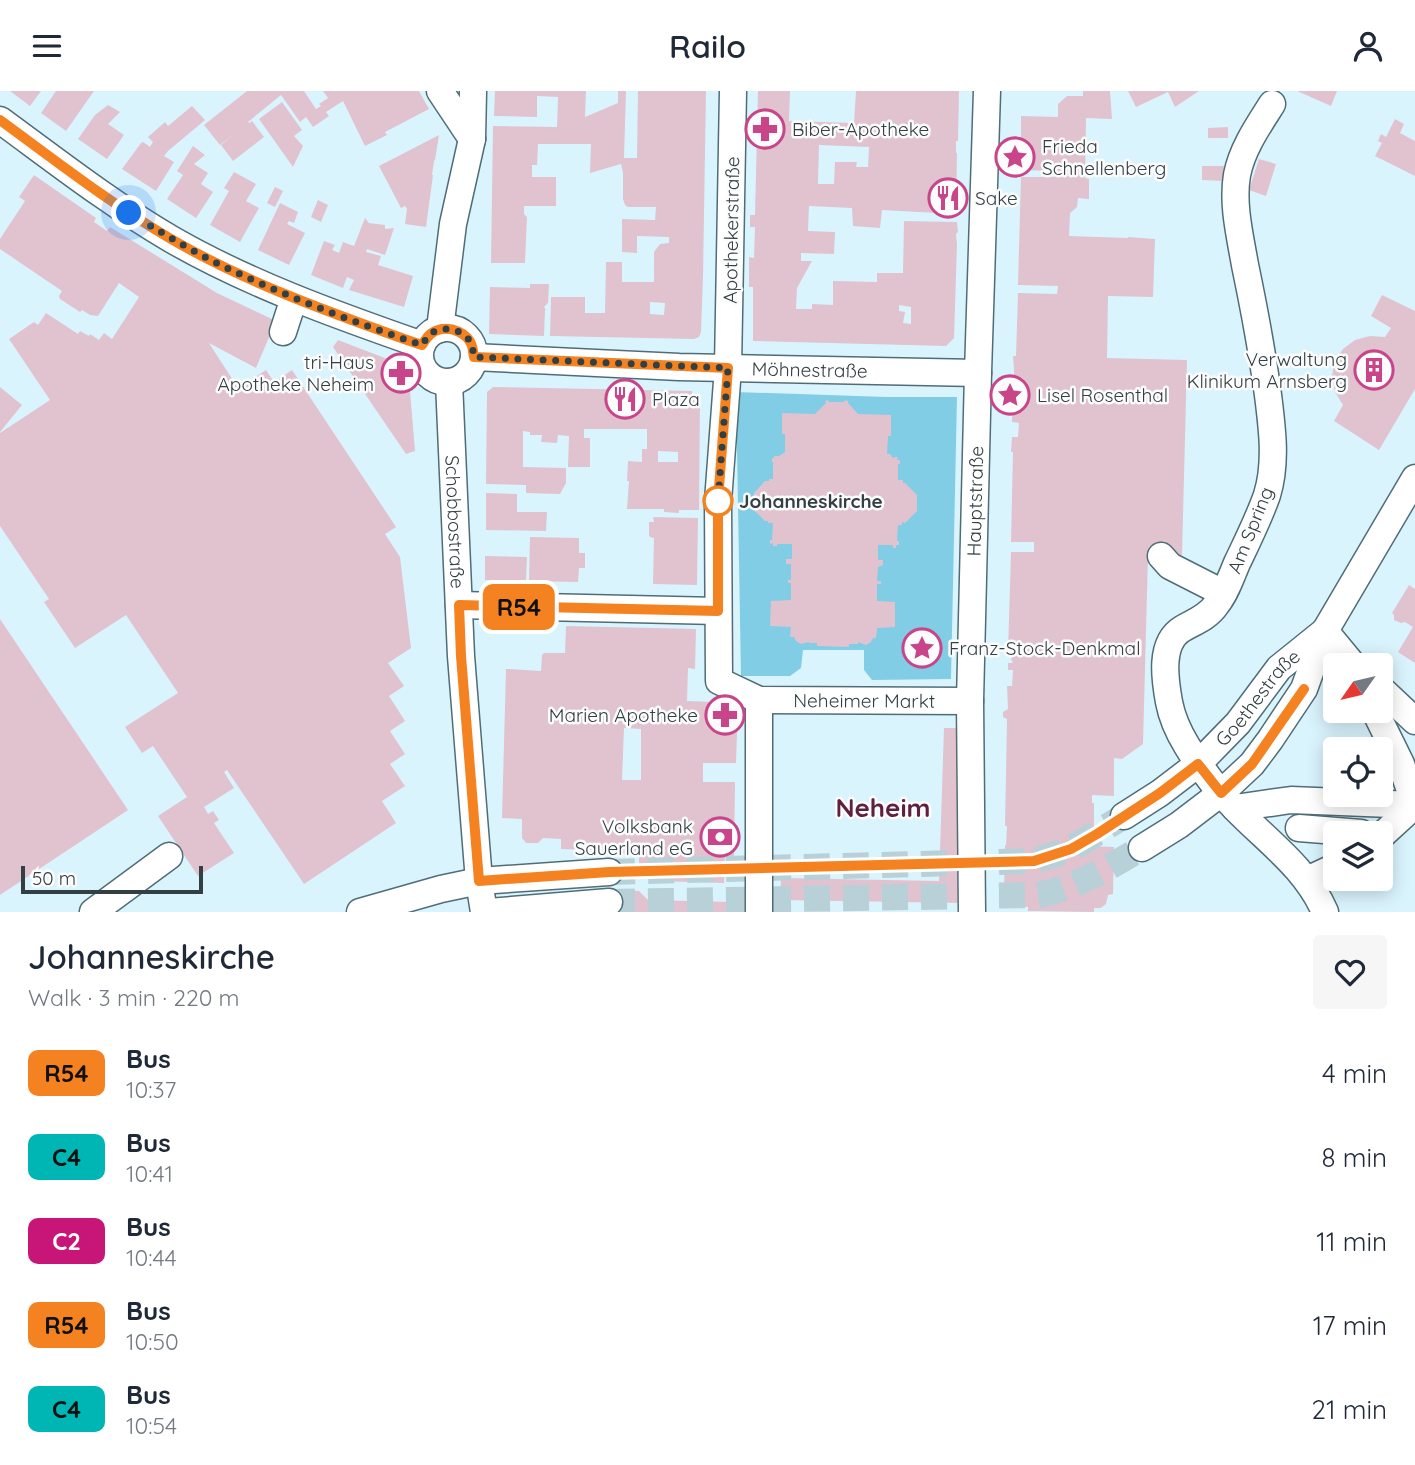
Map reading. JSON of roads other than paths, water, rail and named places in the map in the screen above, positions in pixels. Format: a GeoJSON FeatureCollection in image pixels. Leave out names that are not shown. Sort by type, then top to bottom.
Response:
{"type":"FeatureCollection","features":[{"type":"Feature","properties":{"kind":"street"},"geometry":{"type":"LineString","coordinates":[[440,91],[472,139]]}},
{"type":"Feature","properties":{"kind":"street"},"geometry":{"type":"LineString","coordinates":[[0,120],[89,186],[173,240],[226,268],[294,298],[431,337],[454,329],[464,334],[472,344],[474,357],[471,368],[463,377],[449,382],[438,381],[427,374],[420,360],[431,337],[472,139],[473,91]]}},
{"type":"Feature","properties":{"kind":"street","name":"Apothekerstraße"},"geometry":{"type":"LineString","coordinates":[[728,368],[733,91]]}},
{"type":"Feature","properties":{"kind":"street","name":"Hauptstraße"},"geometry":{"type":"LineString","coordinates":[[972,912],[970,701],[987,91]]}},
{"type":"Feature","properties":{"kind":"street","name":"Am Spring"},"geometry":{"type":"LineString","coordinates":[[1272,104],[1251,138],[1237,176],[1236,209],[1267,389],[1272,470],[1256,525],[1219,603],[1209,614],[1179,630],[1170,641],[1166,653],[1167,686],[1172,715],[1198,764],[1228,801],[1297,868],[1316,892],[1325,912]]}},
{"type":"Feature","properties":{"kind":"street"},"geometry":{"type":"LineString","coordinates":[[283,331],[294,298]]}},
{"type":"Feature","properties":{"kind":"street","name":"Möhnestraße"},"geometry":{"type":"LineString","coordinates":[[474,357],[728,368],[978,373]]}},
{"type":"Feature","properties":{"kind":"street","name":"Neheimer Markt"},"geometry":{"type":"LineString","coordinates":[[728,368],[718,501],[719,681],[759,700],[970,701]]}},
{"type":"Feature","properties":{"kind":"street","name":"Schobbostraße"},"geometry":{"type":"LineString","coordinates":[[449,382],[461,656],[479,881],[486,912]]}},
{"type":"Feature","properties":{"kind":"street","name":"Goethestraße"},"geometry":{"type":"LineString","coordinates":[[1142,849],[1179,825],[1228,801],[1304,689],[1325,631],[1415,478]]}},
{"type":"Feature","properties":{"kind":"street"},"geometry":{"type":"LineString","coordinates":[[1161,555],[1170,566],[1223,593]]}},
{"type":"Feature","properties":{"kind":"street"},"geometry":{"type":"LineString","coordinates":[[459,605],[718,611]]}},
{"type":"Feature","properties":{"kind":"street"},"geometry":{"type":"LineString","coordinates":[[1325,631],[1343,653]]}},
{"type":"Feature","properties":{"kind":"street","name":"Goethestraße"},"geometry":{"type":"LineString","coordinates":[[1124,816],[1198,764],[1238,723],[1279,668],[1325,631]]}},
{"type":"Feature","properties":{"kind":"street"},"geometry":{"type":"LineString","coordinates":[[759,700],[759,912]]}},
{"type":"Feature","properties":{"kind":"street"},"geometry":{"type":"LineString","coordinates":[[1393,700],[1415,721]]}},
{"type":"Feature","properties":{"kind":"street"},"geometry":{"type":"LineString","coordinates":[[1381,723],[1401,764],[1415,805]]}},
{"type":"Feature","properties":{"kind":"street"},"geometry":{"type":"LineString","coordinates":[[1228,801],[1291,800],[1415,805]]}},
{"type":"Feature","properties":{"kind":"street"},"geometry":{"type":"LineString","coordinates":[[1393,822],[1415,805]]}},
{"type":"Feature","properties":{"kind":"street"},"geometry":{"type":"LineString","coordinates":[[1299,828],[1323,830]]}},
{"type":"Feature","properties":{"kind":"street"},"geometry":{"type":"LineString","coordinates":[[93,912],[169,856]]}},
{"type":"Feature","properties":{"kind":"street"},"geometry":{"type":"LineString","coordinates":[[360,912],[479,881],[609,872]]}},
{"type":"Feature","properties":{"kind":"street"},"geometry":{"type":"LineString","coordinates":[[1307,880],[1323,873]]}},
{"type":"Feature","properties":{"kind":"street"},"geometry":{"type":"LineString","coordinates":[[486,912],[609,902]]}},
{"type":"Feature","properties":{"kind":"tunnel"},"geometry":{"type":"LineString","coordinates":[[609,872],[1034,861],[1071,849],[1124,816]]}},
{"type":"Feature","properties":{"kind":"tunnel"},"geometry":{"type":"LineString","coordinates":[[609,902],[1037,895],[1078,883],[1142,848]]}},
{"type":"Feature","properties":{"kind":"place","name":"Biber-Apotheke"},"geometry":{"type":"Point","coordinates":[765,129]}},
{"type":"Feature","properties":{"kind":"place","name":"Frieda Schnellenberg"},"geometry":{"type":"Point","coordinates":[1015,157]}},
{"type":"Feature","properties":{"kind":"place","name":"Sake"},"geometry":{"type":"Point","coordinates":[948,198]}},
{"type":"Feature","properties":{"kind":"place","name":"Verwaltung Klinikum Arnsberg"},"geometry":{"type":"Point","coordinates":[1374,370]}},
{"type":"Feature","properties":{"kind":"place","name":"tri-Haus Apotheke Neheim"},"geometry":{"type":"Point","coordinates":[401,373]}},
{"type":"Feature","properties":{"kind":"place","name":"Lisel Rosenthal"},"geometry":{"type":"Point","coordinates":[1010,395]}},
{"type":"Feature","properties":{"kind":"place","name":"Plaza"},"geometry":{"type":"Point","coordinates":[625,399]}},
{"type":"Feature","properties":{"kind":"place","name":"Johanneskirche"},"geometry":{"type":"Point","coordinates":[718,501]}},
{"type":"Feature","properties":{"kind":"place","name":"Franz-Stock-Denkmal"},"geometry":{"type":"Point","coordinates":[922,648]}},
{"type":"Feature","properties":{"kind":"place","name":"Marien Apotheke"},"geometry":{"type":"Point","coordinates":[725,715]}},
{"type":"Feature","properties":{"kind":"place","name":"Volksbank Sauerland eG"},"geometry":{"type":"Point","coordinates":[720,837]}},
{"type":"Feature","properties":{"kind":"district","name":"Neheim"},"geometry":{"type":"Point","coordinates":[883,807]}}]}
